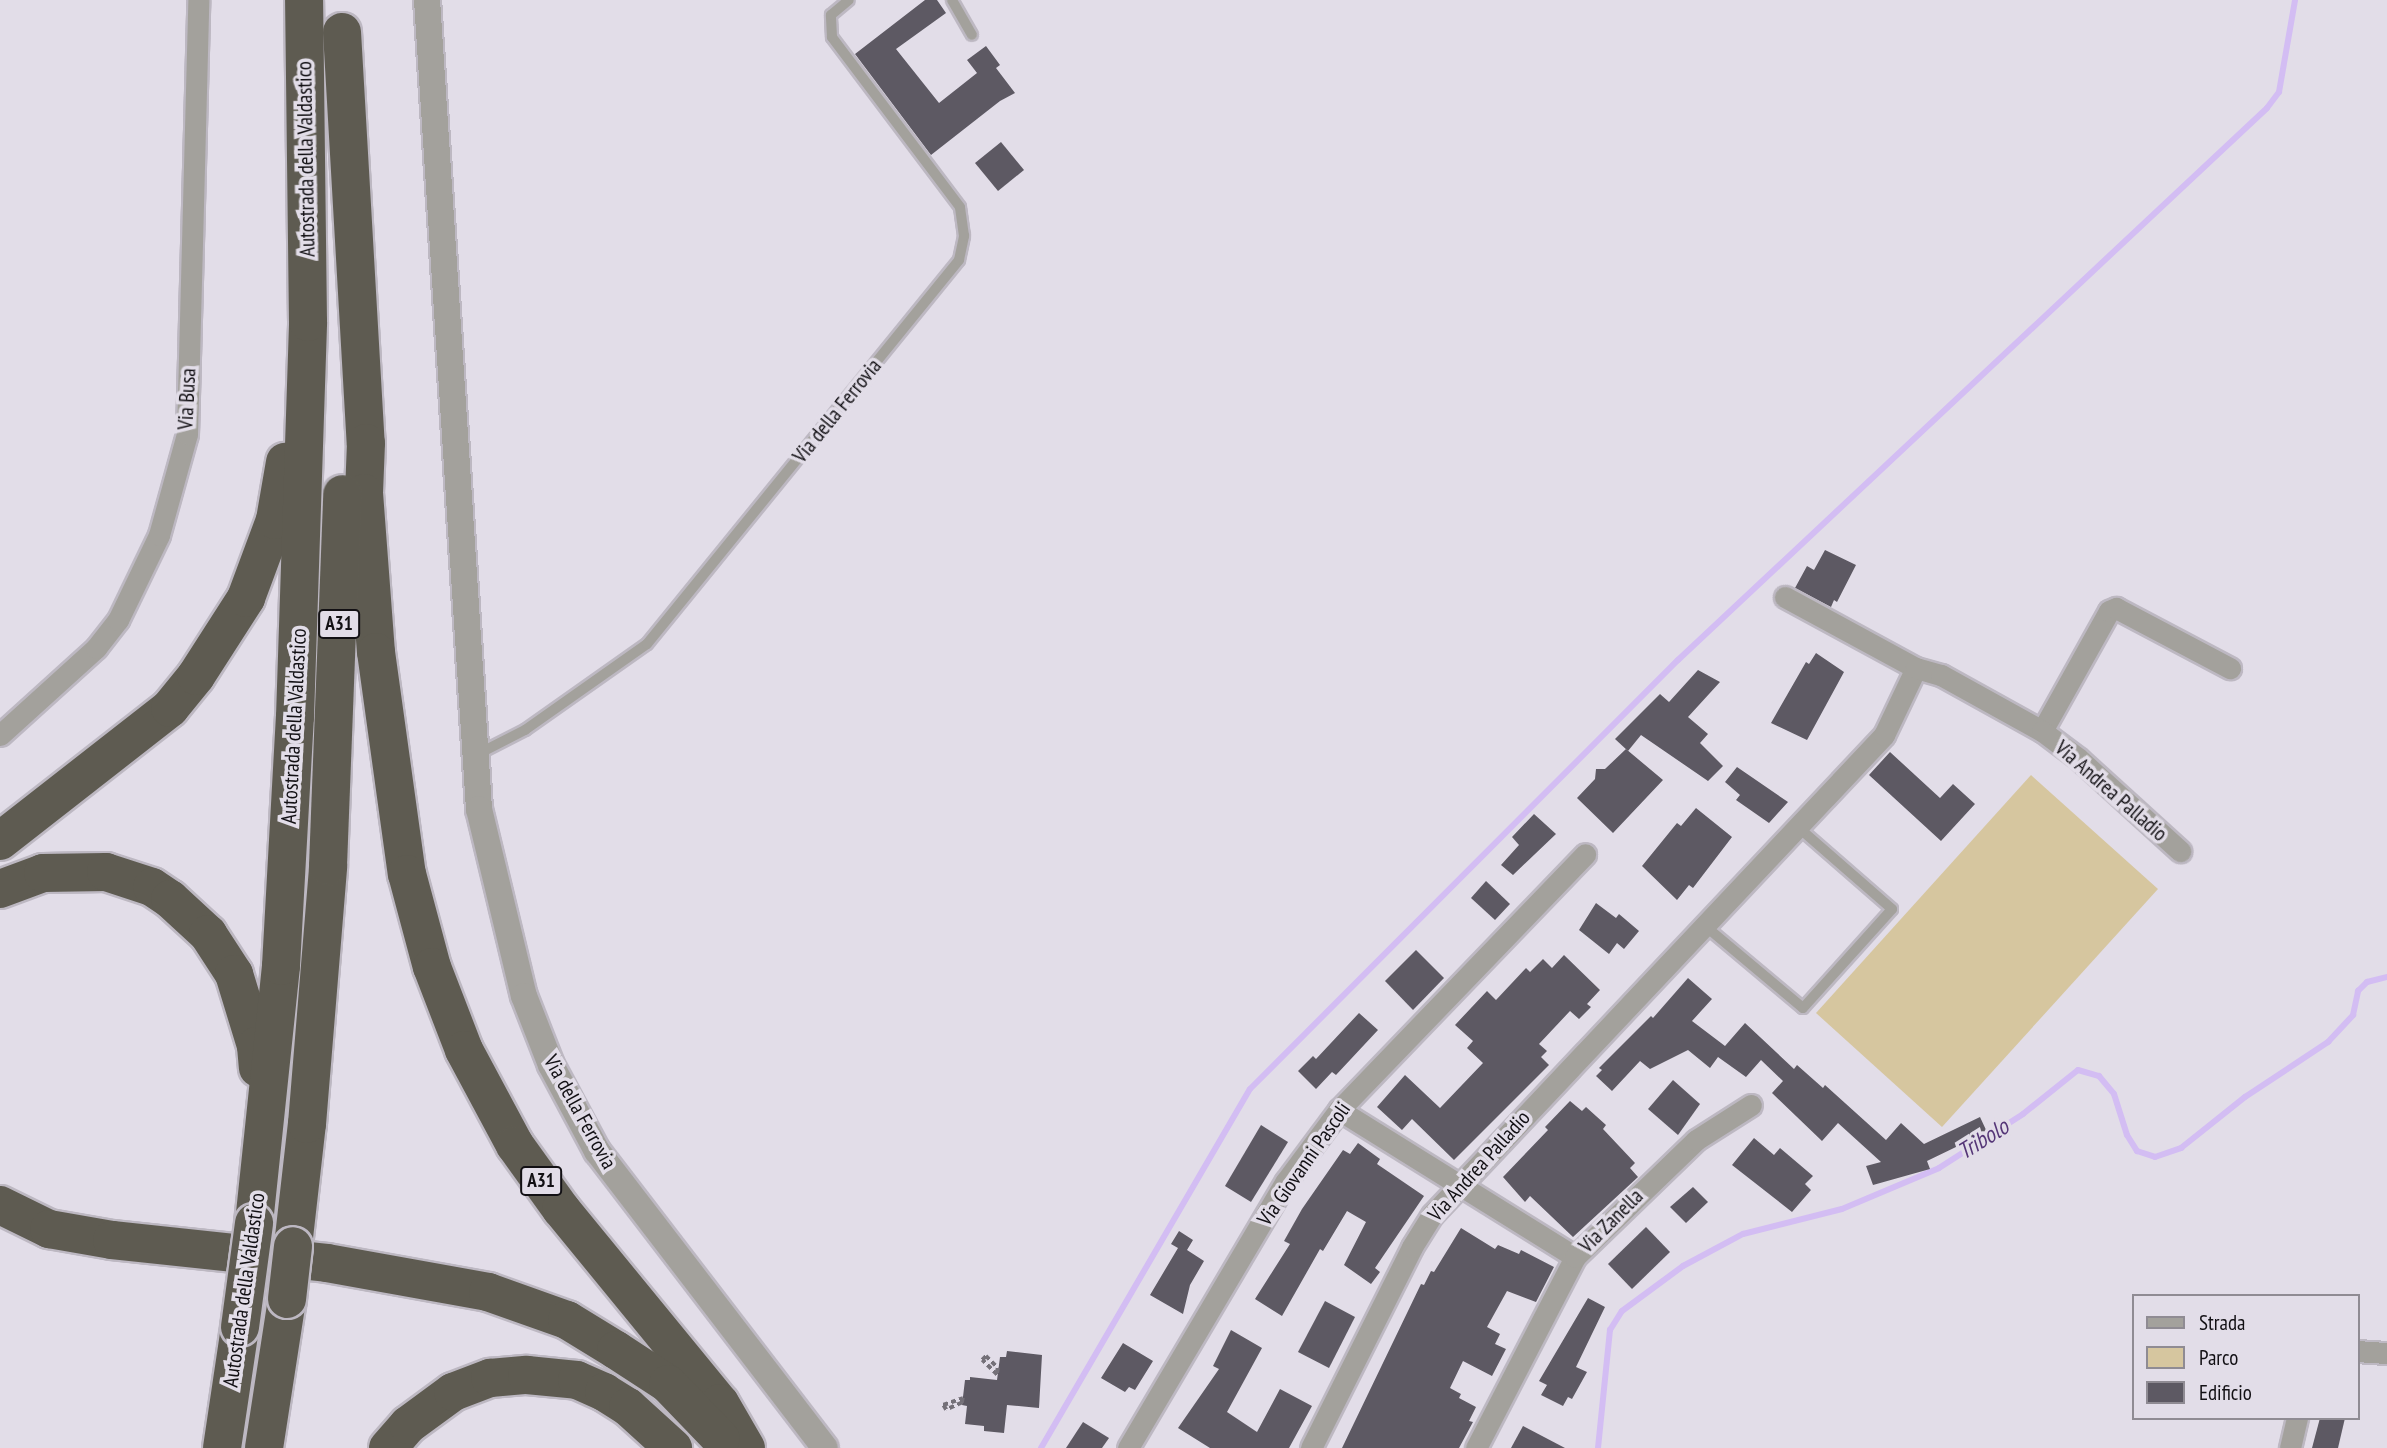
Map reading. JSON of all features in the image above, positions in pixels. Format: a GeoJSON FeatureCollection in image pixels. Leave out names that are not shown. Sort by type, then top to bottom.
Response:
{"type":"FeatureCollection","features":[{"type":"Feature","properties":{"kind":"highway","name":"Autostrada della Valdastico"},"geometry":{"type":"LineString","coordinates":[[222,1448],[256,1207],[282,966],[305,441],[307,180],[304,0]]}},
{"type":"Feature","properties":{"kind":"highway","name":"Autostrada della Valdastico"},"geometry":{"type":"LineString","coordinates":[[264,1448],[287,1299],[318,1003],[335,727],[342,495],[341,16]]}},
{"type":"Feature","properties":{"kind":"highway","name":"A31"},"geometry":{"type":"LineString","coordinates":[[341,16],[366,443],[364,493],[376,652],[407,874],[429,954],[464,1050],[515,1145],[561,1209],[720,1403],[746,1448]]}},
{"type":"Feature","properties":{"kind":"highway","name":"A31"},"geometry":{"type":"LineString","coordinates":[[0,841],[170,708],[218,644],[246,598],[275,520],[289,442],[307,180]]}},
{"type":"Feature","properties":{"kind":"highway","name":"A31"},"geometry":{"type":"LineString","coordinates":[[0,889],[43,873],[106,872],[152,887],[189,915],[208,934],[234,974],[256,1045],[256,1207]]}},
{"type":"Feature","properties":{"kind":"highway"},"geometry":{"type":"LineString","coordinates":[[0,1205],[49,1229],[87,1236],[164,1247],[327,1263],[488,1292],[567,1320],[616,1350],[667,1384],[730,1448]]}},
{"type":"Feature","properties":{"kind":"highway"},"geometry":{"type":"LineString","coordinates":[[616,1350],[654,1388],[700,1448]]}},
{"type":"Feature","properties":{"kind":"highway"},"geometry":{"type":"LineString","coordinates":[[388,1448],[408,1425],[453,1392],[490,1378],[527,1375],[577,1380],[604,1392],[628,1407],[673,1448]]}},
{"type":"Feature","properties":{"kind":"street","name":"Via Busa"},"geometry":{"type":"LineString","coordinates":[[0,736],[96,648],[118,620],[159,535],[187,433],[198,0]]}},
{"type":"Feature","properties":{"kind":"street","name":"Via della Ferrovia"},"geometry":{"type":"LineString","coordinates":[[427,0],[479,809],[524,996],[551,1065],[597,1151],[825,1448]]}},
{"type":"Feature","properties":{"kind":"street","name":"Via Andrea Palladio"},"geometry":{"type":"LineString","coordinates":[[1785,597],[1916,668],[1941,675],[2042,731],[2079,759],[2180,851]]}},
{"type":"Feature","properties":{"kind":"street","name":"Via Andrea Palladio"},"geometry":{"type":"LineString","coordinates":[[2042,731],[2109,611],[2116,608],[2230,668]]}},
{"type":"Feature","properties":{"kind":"street","name":"Via Andrea Palladio"},"geometry":{"type":"LineString","coordinates":[[1311,1448],[1412,1247],[1433,1214],[1459,1183],[1884,735],[1916,668]]}},
{"type":"Feature","properties":{"kind":"street","name":"Via Giovanni Pascoli"},"geometry":{"type":"LineString","coordinates":[[1128,1448],[1286,1181],[1339,1110],[1585,854]]}},
{"type":"Feature","properties":{"kind":"street","name":"Via Zanella"},"geometry":{"type":"LineString","coordinates":[[1476,1448],[1575,1257],[1696,1140],[1751,1105]]}},
{"type":"Feature","properties":{"kind":"street"},"geometry":{"type":"LineString","coordinates":[[1339,1110],[1575,1257]]}},
{"type":"Feature","properties":{"kind":"street"},"geometry":{"type":"LineString","coordinates":[[2359,1351],[2387,1353]]}},
{"type":"Feature","properties":{"kind":"street"},"geometry":{"type":"LineString","coordinates":[[2290,1448],[2297,1420]]}},
{"type":"Feature","properties":{"kind":"lane","name":"Via della Ferrovia"},"geometry":{"type":"LineString","coordinates":[[475,756],[525,730],[647,645],[958,260],[964,236],[960,207],[832,37],[831,15],[849,0]]}},
{"type":"Feature","properties":{"kind":"lane"},"geometry":{"type":"LineString","coordinates":[[951,0],[972,35]]}},
{"type":"Feature","properties":{"kind":"lane"},"geometry":{"type":"LineString","coordinates":[[1704,925],[1803,1008],[1892,909],[1797,826]]}},
{"type":"Feature","properties":{"kind":"path"},"geometry":{"type":"LineString","coordinates":[[986,1356],[999,1368],[997,1375],[982,1360],[986,1356]]}},
{"type":"Feature","properties":{"kind":"path"},"geometry":{"type":"LineString","coordinates":[[963,1398],[962,1403],[946,1410],[943,1405],[954,1399],[963,1398]]}},
{"type":"Feature","properties":{"kind":"green space"},"geometry":{"type":"Polygon","coordinates":[[[2031,775],[2158,889],[1942,1127],[1816,1013],[2031,775]]]}},
{"type":"Feature","properties":{"kind":"building"},"geometry":{"type":"Polygon","coordinates":[[[925,0],[937,0],[946,13],[896,49],[939,103],[977,73],[967,60],[986,46],[1000,65],[996,68],[1015,93],[1000,101],[931,155],[855,54],[925,0]]]}},
{"type":"Feature","properties":{"kind":"building"},"geometry":{"type":"Polygon","coordinates":[[[1001,142],[1024,170],[998,191],[975,163],[1001,142]]]}},
{"type":"Feature","properties":{"kind":"building"},"geometry":{"type":"Polygon","coordinates":[[[1825,550],[1856,565],[1837,602],[1834,600],[1831,607],[1795,588],[1807,566],[1814,570],[1825,550]]]}},
{"type":"Feature","properties":{"kind":"building"},"geometry":{"type":"Polygon","coordinates":[[[1816,653],[1844,672],[1807,740],[1771,723],[1806,662],[1809,664],[1816,653]]]}},
{"type":"Feature","properties":{"kind":"building"},"geometry":{"type":"Polygon","coordinates":[[[1698,670],[1720,682],[1688,717],[1708,734],[1700,743],[1723,766],[1708,781],[1641,735],[1628,751],[1615,739],[1660,694],[1669,702],[1698,670]]]}},
{"type":"Feature","properties":{"kind":"building"},"geometry":{"type":"Polygon","coordinates":[[[1626,749],[1663,780],[1613,833],[1577,798],[1595,779],[1596,769],[1605,769],[1626,749]]]}},
{"type":"Feature","properties":{"kind":"building"},"geometry":{"type":"Polygon","coordinates":[[[1890,752],[1940,798],[1953,784],[1975,804],[1941,841],[1869,775],[1890,752]]]}},
{"type":"Feature","properties":{"kind":"building"},"geometry":{"type":"Polygon","coordinates":[[[1737,767],[1788,802],[1769,823],[1736,800],[1740,795],[1725,782],[1737,767]]]}},
{"type":"Feature","properties":{"kind":"building"},"geometry":{"type":"Polygon","coordinates":[[[1696,808],[1732,837],[1693,888],[1689,885],[1677,900],[1642,866],[1677,823],[1681,826],[1696,808]]]}},
{"type":"Feature","properties":{"kind":"building"},"geometry":{"type":"Polygon","coordinates":[[[1534,814],[1556,834],[1513,875],[1501,865],[1519,845],[1512,837],[1534,814]]]}},
{"type":"Feature","properties":{"kind":"building"},"geometry":{"type":"Polygon","coordinates":[[[1486,881],[1510,904],[1495,920],[1471,898],[1486,881]]]}},
{"type":"Feature","properties":{"kind":"building"},"geometry":{"type":"Polygon","coordinates":[[[1596,903],[1616,918],[1619,914],[1639,931],[1624,949],[1617,943],[1609,954],[1579,930],[1596,903]]]}},
{"type":"Feature","properties":{"kind":"building"},"geometry":{"type":"Polygon","coordinates":[[[1416,950],[1444,978],[1413,1010],[1385,981],[1416,950]]]}},
{"type":"Feature","properties":{"kind":"building"},"geometry":{"type":"Polygon","coordinates":[[[1564,955],[1600,990],[1587,1004],[1591,1007],[1579,1019],[1570,1011],[1539,1044],[1547,1051],[1541,1057],[1549,1065],[1454,1160],[1412,1119],[1402,1130],[1377,1107],[1405,1075],[1440,1108],[1483,1063],[1467,1048],[1473,1041],[1455,1025],[1487,991],[1496,1000],[1526,968],[1530,972],[1543,959],[1552,968],[1564,955]]]}},
{"type":"Feature","properties":{"kind":"building"},"geometry":{"type":"Polygon","coordinates":[[[1688,978],[1712,999],[1692,1021],[1725,1046],[1745,1023],[1794,1069],[1797,1065],[1823,1088],[1825,1085],[1886,1140],[1901,1123],[1924,1144],[1980,1117],[1987,1132],[1927,1161],[1930,1169],[1873,1185],[1866,1166],[1881,1162],[1838,1123],[1822,1141],[1772,1093],[1783,1081],[1761,1060],[1746,1077],[1718,1057],[1710,1068],[1688,1050],[1650,1069],[1640,1061],[1612,1091],[1596,1076],[1602,1070],[1599,1068],[1651,1016],[1653,1018],[1688,978]]]}},
{"type":"Feature","properties":{"kind":"building"},"geometry":{"type":"Polygon","coordinates":[[[1359,1013],[1378,1030],[1336,1075],[1332,1072],[1316,1089],[1298,1071],[1313,1056],[1316,1059],[1359,1013]]]}},
{"type":"Feature","properties":{"kind":"building"},"geometry":{"type":"Polygon","coordinates":[[[1673,1080],[1700,1104],[1678,1135],[1648,1109],[1673,1080]]]}},
{"type":"Feature","properties":{"kind":"building"},"geometry":{"type":"Polygon","coordinates":[[[1570,1101],[1582,1111],[1586,1107],[1606,1125],[1603,1129],[1635,1163],[1630,1168],[1638,1177],[1573,1237],[1530,1196],[1525,1202],[1503,1177],[1548,1130],[1545,1127],[1570,1101]]]}},
{"type":"Feature","properties":{"kind":"building"},"geometry":{"type":"Polygon","coordinates":[[[1261,1125],[1288,1142],[1251,1202],[1225,1186],[1261,1125]]]}},
{"type":"Feature","properties":{"kind":"building"},"geometry":{"type":"Polygon","coordinates":[[[1754,1138],[1774,1155],[1780,1148],[1813,1176],[1805,1184],[1811,1190],[1792,1212],[1732,1165],[1754,1138]]]}},
{"type":"Feature","properties":{"kind":"building"},"geometry":{"type":"Polygon","coordinates":[[[1358,1143],[1380,1159],[1377,1164],[1424,1196],[1375,1268],[1380,1272],[1371,1284],[1344,1265],[1366,1222],[1347,1211],[1323,1251],[1320,1249],[1282,1316],[1255,1299],[1290,1244],[1284,1241],[1302,1209],[1343,1150],[1350,1154],[1358,1143]]]}},
{"type":"Feature","properties":{"kind":"building"},"geometry":{"type":"Polygon","coordinates":[[[1693,1187],[1708,1202],[1686,1223],[1670,1207],[1693,1187]]]}},
{"type":"Feature","properties":{"kind":"building"},"geometry":{"type":"Polygon","coordinates":[[[1646,1227],[1670,1252],[1632,1289],[1608,1264],[1646,1227]]]}},
{"type":"Feature","properties":{"kind":"building"},"geometry":{"type":"Polygon","coordinates":[[[1461,1228],[1495,1249],[1498,1245],[1519,1254],[1521,1250],[1554,1267],[1536,1302],[1507,1291],[1487,1327],[1500,1334],[1495,1344],[1506,1349],[1492,1376],[1463,1361],[1450,1388],[1461,1394],[1459,1398],[1476,1407],[1469,1421],[1473,1422],[1459,1448],[1342,1448],[1421,1284],[1424,1285],[1431,1271],[1434,1272],[1461,1228]]]}},
{"type":"Feature","properties":{"kind":"building"},"geometry":{"type":"Polygon","coordinates":[[[1179,1231],[1193,1240],[1187,1250],[1204,1261],[1190,1285],[1183,1314],[1150,1295],[1178,1248],[1171,1244],[1179,1231]]]}},
{"type":"Feature","properties":{"kind":"building"},"geometry":{"type":"Polygon","coordinates":[[[1588,1298],[1605,1307],[1576,1367],[1587,1372],[1572,1399],[1568,1397],[1563,1406],[1541,1395],[1547,1385],[1539,1381],[1588,1298]]]}},
{"type":"Feature","properties":{"kind":"building"},"geometry":{"type":"Polygon","coordinates":[[[1325,1301],[1355,1317],[1329,1368],[1298,1352],[1325,1301]]]}},
{"type":"Feature","properties":{"kind":"building"},"geometry":{"type":"Polygon","coordinates":[[[1231,1330],[1262,1348],[1227,1412],[1257,1432],[1280,1389],[1312,1406],[1289,1448],[1210,1448],[1178,1428],[1219,1369],[1213,1366],[1231,1330]]]}},
{"type":"Feature","properties":{"kind":"building"},"geometry":{"type":"Polygon","coordinates":[[[1123,1343],[1153,1361],[1135,1390],[1129,1387],[1125,1392],[1101,1378],[1123,1343]]]}},
{"type":"Feature","properties":{"kind":"building"},"geometry":{"type":"Polygon","coordinates":[[[1007,1351],[1042,1355],[1039,1408],[1007,1405],[1004,1433],[984,1431],[984,1426],[965,1424],[967,1406],[962,1405],[965,1380],[970,1380],[970,1377],[997,1380],[1000,1357],[1006,1357],[1007,1351]]]}},
{"type":"Feature","properties":{"kind":"building"},"geometry":{"type":"Polygon","coordinates":[[[2319,1420],[2345,1420],[2338,1448],[2312,1448],[2319,1420]]]}},
{"type":"Feature","properties":{"kind":"building"},"geometry":{"type":"Polygon","coordinates":[[[1083,1422],[1109,1438],[1102,1448],[1066,1448],[1083,1422]]]}},
{"type":"Feature","properties":{"kind":"building"},"geometry":{"type":"Polygon","coordinates":[[[1523,1426],[1565,1448],[1511,1448],[1523,1426]]]}},
{"type":"Feature","properties":{"kind":"waterway"},"geometry":{"type":"LineString","coordinates":[[1041,1448],[1250,1089],[1678,660],[2267,108],[2279,92],[2295,0]]}},
{"type":"Feature","properties":{"kind":"waterway","name":"Tribolo"},"geometry":{"type":"LineString","coordinates":[[1598,1448],[1610,1330],[1622,1311],[1683,1266],[1743,1234],[1842,1209],[1939,1168],[2023,1114],[2078,1070],[2099,1076],[2114,1094],[2127,1135],[2137,1151],[2155,1157],[2181,1148],[2245,1097],[2328,1042],[2353,1015],[2358,991],[2367,982],[2387,977]]}}]}
